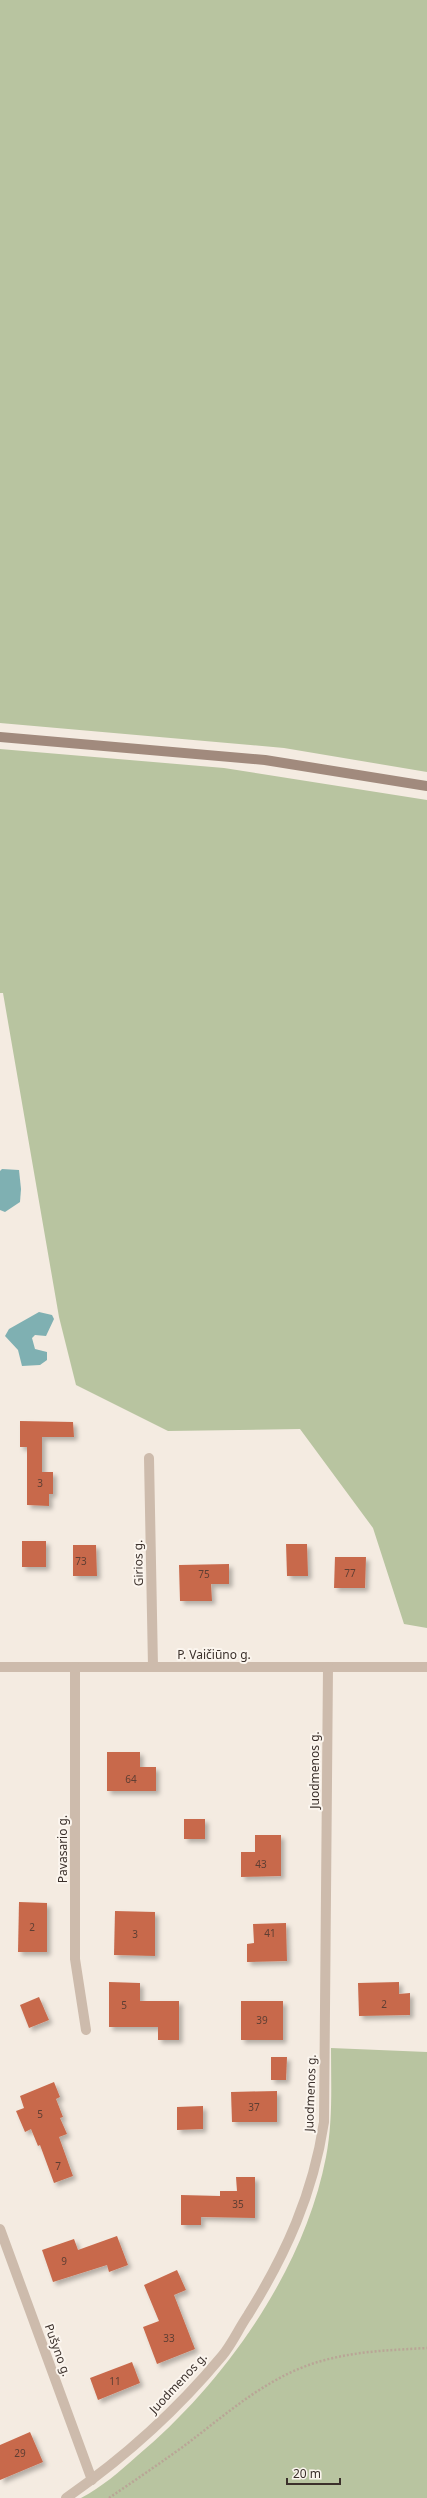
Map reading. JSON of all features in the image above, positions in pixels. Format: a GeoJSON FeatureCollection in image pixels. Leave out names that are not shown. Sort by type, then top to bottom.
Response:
{"type":"FeatureCollection","features":[{"type":"Feature","properties":{"kind":"main road"},"geometry":{"type":"LineString","coordinates":[[0,737],[264,760],[427,786]]}},
{"type":"Feature","properties":{"kind":"street","name":"Girios g."},"geometry":{"type":"LineString","coordinates":[[149,1458],[153,1667]]}},
{"type":"Feature","properties":{"kind":"street","name":"P. Vaičiūno g."},"geometry":{"type":"LineString","coordinates":[[0,1667],[427,1668]]}},
{"type":"Feature","properties":{"kind":"street","name":"Pavasario g."},"geometry":{"type":"LineString","coordinates":[[75,1667],[75,1959],[86,2030]]}},
{"type":"Feature","properties":{"kind":"street","name":"Juodmenos g."},"geometry":{"type":"LineString","coordinates":[[66,2498],[137,2445],[223,2355],[267,2284],[285,2249],[311,2187],[318,2160],[324,2122],[328,1668]]}},
{"type":"Feature","properties":{"kind":"street","name":"Pušyno g."},"geometry":{"type":"LineString","coordinates":[[0,2229],[92,2480]]}},
{"type":"Feature","properties":{"kind":"path"},"geometry":{"type":"LineString","coordinates":[[109,2498],[184,2446],[244,2399],[281,2377],[324,2360],[367,2351],[427,2348]]}},
{"type":"Feature","properties":{"kind":"green space"},"geometry":{"type":"Polygon","coordinates":[[[0,0],[427,0],[427,772],[284,748],[0,723],[0,0]]]}},
{"type":"Feature","properties":{"kind":"green space"},"geometry":{"type":"Polygon","coordinates":[[[0,749],[224,768],[427,800],[427,1628],[404,1624],[373,1528],[300,1429],[168,1431],[76,1385],[59,1317],[3,993],[0,993],[0,749]]]}},
{"type":"Feature","properties":{"kind":"green space"},"geometry":{"type":"Polygon","coordinates":[[[331,2048],[427,2052],[427,2498],[81,2498],[89,2494],[124,2468],[169,2427],[200,2395],[256,2322],[279,2282],[299,2242],[315,2200],[326,2157],[331,2116],[331,2048]]]}},
{"type":"Feature","properties":{"kind":"water"},"geometry":{"type":"Polygon","coordinates":[[[2,1169],[19,1170],[21,1189],[20,1202],[5,1212],[0,1210],[0,1171],[2,1169]]]}},
{"type":"Feature","properties":{"kind":"water"},"geometry":{"type":"Polygon","coordinates":[[[39,1312],[52,1315],[54,1319],[46,1336],[35,1335],[32,1338],[35,1349],[47,1352],[47,1360],[40,1365],[22,1366],[18,1350],[5,1336],[9,1329],[39,1312]]]}},
{"type":"Feature","properties":{"kind":"building"},"geometry":{"type":"Polygon","coordinates":[[[20,1421],[73,1422],[74,1437],[42,1437],[42,1472],[53,1472],[53,1494],[49,1494],[49,1506],[27,1505],[27,1447],[20,1447],[20,1421]]]}},
{"type":"Feature","properties":{"kind":"building"},"geometry":{"type":"Polygon","coordinates":[[[22,1541],[46,1541],[46,1567],[22,1567],[22,1541]]]}},
{"type":"Feature","properties":{"kind":"building"},"geometry":{"type":"Polygon","coordinates":[[[286,1544],[307,1544],[308,1576],[287,1576],[286,1544]]]}},
{"type":"Feature","properties":{"kind":"building"},"geometry":{"type":"Polygon","coordinates":[[[73,1545],[96,1545],[97,1576],[73,1576],[73,1545]]]}},
{"type":"Feature","properties":{"kind":"building"},"geometry":{"type":"Polygon","coordinates":[[[335,1557],[366,1557],[365,1588],[334,1588],[335,1557]]]}},
{"type":"Feature","properties":{"kind":"building"},"geometry":{"type":"Polygon","coordinates":[[[229,1564],[229,1584],[211,1584],[212,1601],[180,1601],[179,1565],[229,1564]]]}},
{"type":"Feature","properties":{"kind":"building"},"geometry":{"type":"Polygon","coordinates":[[[107,1752],[140,1752],[140,1767],[156,1767],[156,1791],[107,1791],[107,1752]]]}},
{"type":"Feature","properties":{"kind":"building"},"geometry":{"type":"Polygon","coordinates":[[[184,1819],[205,1819],[205,1839],[184,1839],[184,1819]]]}},
{"type":"Feature","properties":{"kind":"building"},"geometry":{"type":"Polygon","coordinates":[[[255,1835],[281,1835],[281,1876],[241,1877],[241,1852],[255,1852],[255,1835]]]}},
{"type":"Feature","properties":{"kind":"building"},"geometry":{"type":"Polygon","coordinates":[[[19,1902],[47,1903],[47,1952],[18,1952],[19,1902]]]}},
{"type":"Feature","properties":{"kind":"building"},"geometry":{"type":"Polygon","coordinates":[[[115,1911],[155,1912],[155,1956],[114,1955],[115,1911]]]}},
{"type":"Feature","properties":{"kind":"building"},"geometry":{"type":"Polygon","coordinates":[[[286,1923],[287,1961],[247,1962],[247,1944],[254,1943],[253,1924],[286,1923]]]}},
{"type":"Feature","properties":{"kind":"building"},"geometry":{"type":"Polygon","coordinates":[[[109,1982],[140,1983],[140,2001],[179,2001],[179,2040],[158,2040],[158,2027],[109,2027],[109,1982]]]}},
{"type":"Feature","properties":{"kind":"building"},"geometry":{"type":"Polygon","coordinates":[[[399,1982],[399,1994],[410,1993],[410,2015],[359,2016],[358,1983],[399,1982]]]}},
{"type":"Feature","properties":{"kind":"building"},"geometry":{"type":"Polygon","coordinates":[[[39,1997],[49,2020],[29,2028],[20,2005],[39,1997]]]}},
{"type":"Feature","properties":{"kind":"building"},"geometry":{"type":"Polygon","coordinates":[[[241,2001],[283,2001],[283,2040],[241,2040],[241,2001]]]}},
{"type":"Feature","properties":{"kind":"building"},"geometry":{"type":"Polygon","coordinates":[[[271,2057],[287,2057],[286,2080],[271,2080],[271,2057]]]}},
{"type":"Feature","properties":{"kind":"building"},"geometry":{"type":"Polygon","coordinates":[[[54,2082],[60,2097],[56,2099],[63,2117],[60,2118],[67,2134],[59,2137],[73,2176],[54,2183],[40,2145],[38,2146],[31,2129],[25,2132],[16,2111],[24,2108],[20,2096],[54,2082]]]}},
{"type":"Feature","properties":{"kind":"building"},"geometry":{"type":"Polygon","coordinates":[[[277,2091],[277,2122],[232,2122],[231,2092],[277,2091]]]}},
{"type":"Feature","properties":{"kind":"building"},"geometry":{"type":"Polygon","coordinates":[[[203,2106],[203,2129],[177,2130],[177,2107],[203,2106]]]}},
{"type":"Feature","properties":{"kind":"building"},"geometry":{"type":"Polygon","coordinates":[[[236,2177],[255,2177],[255,2218],[201,2217],[201,2225],[181,2225],[181,2195],[220,2196],[220,2191],[237,2191],[236,2177]]]}},
{"type":"Feature","properties":{"kind":"building"},"geometry":{"type":"Polygon","coordinates":[[[117,2236],[128,2265],[109,2272],[107,2265],[53,2282],[42,2250],[74,2239],[78,2250],[117,2236]]]}},
{"type":"Feature","properties":{"kind":"building"},"geometry":{"type":"Polygon","coordinates":[[[177,2270],[186,2290],[174,2295],[195,2349],[157,2364],[143,2327],[159,2321],[144,2285],[177,2270]]]}},
{"type":"Feature","properties":{"kind":"building"},"geometry":{"type":"Polygon","coordinates":[[[132,2362],[140,2383],[98,2400],[90,2378],[132,2362]]]}},
{"type":"Feature","properties":{"kind":"building"},"geometry":{"type":"Polygon","coordinates":[[[30,2432],[43,2462],[0,2480],[0,2445],[30,2432]]]}}]}
